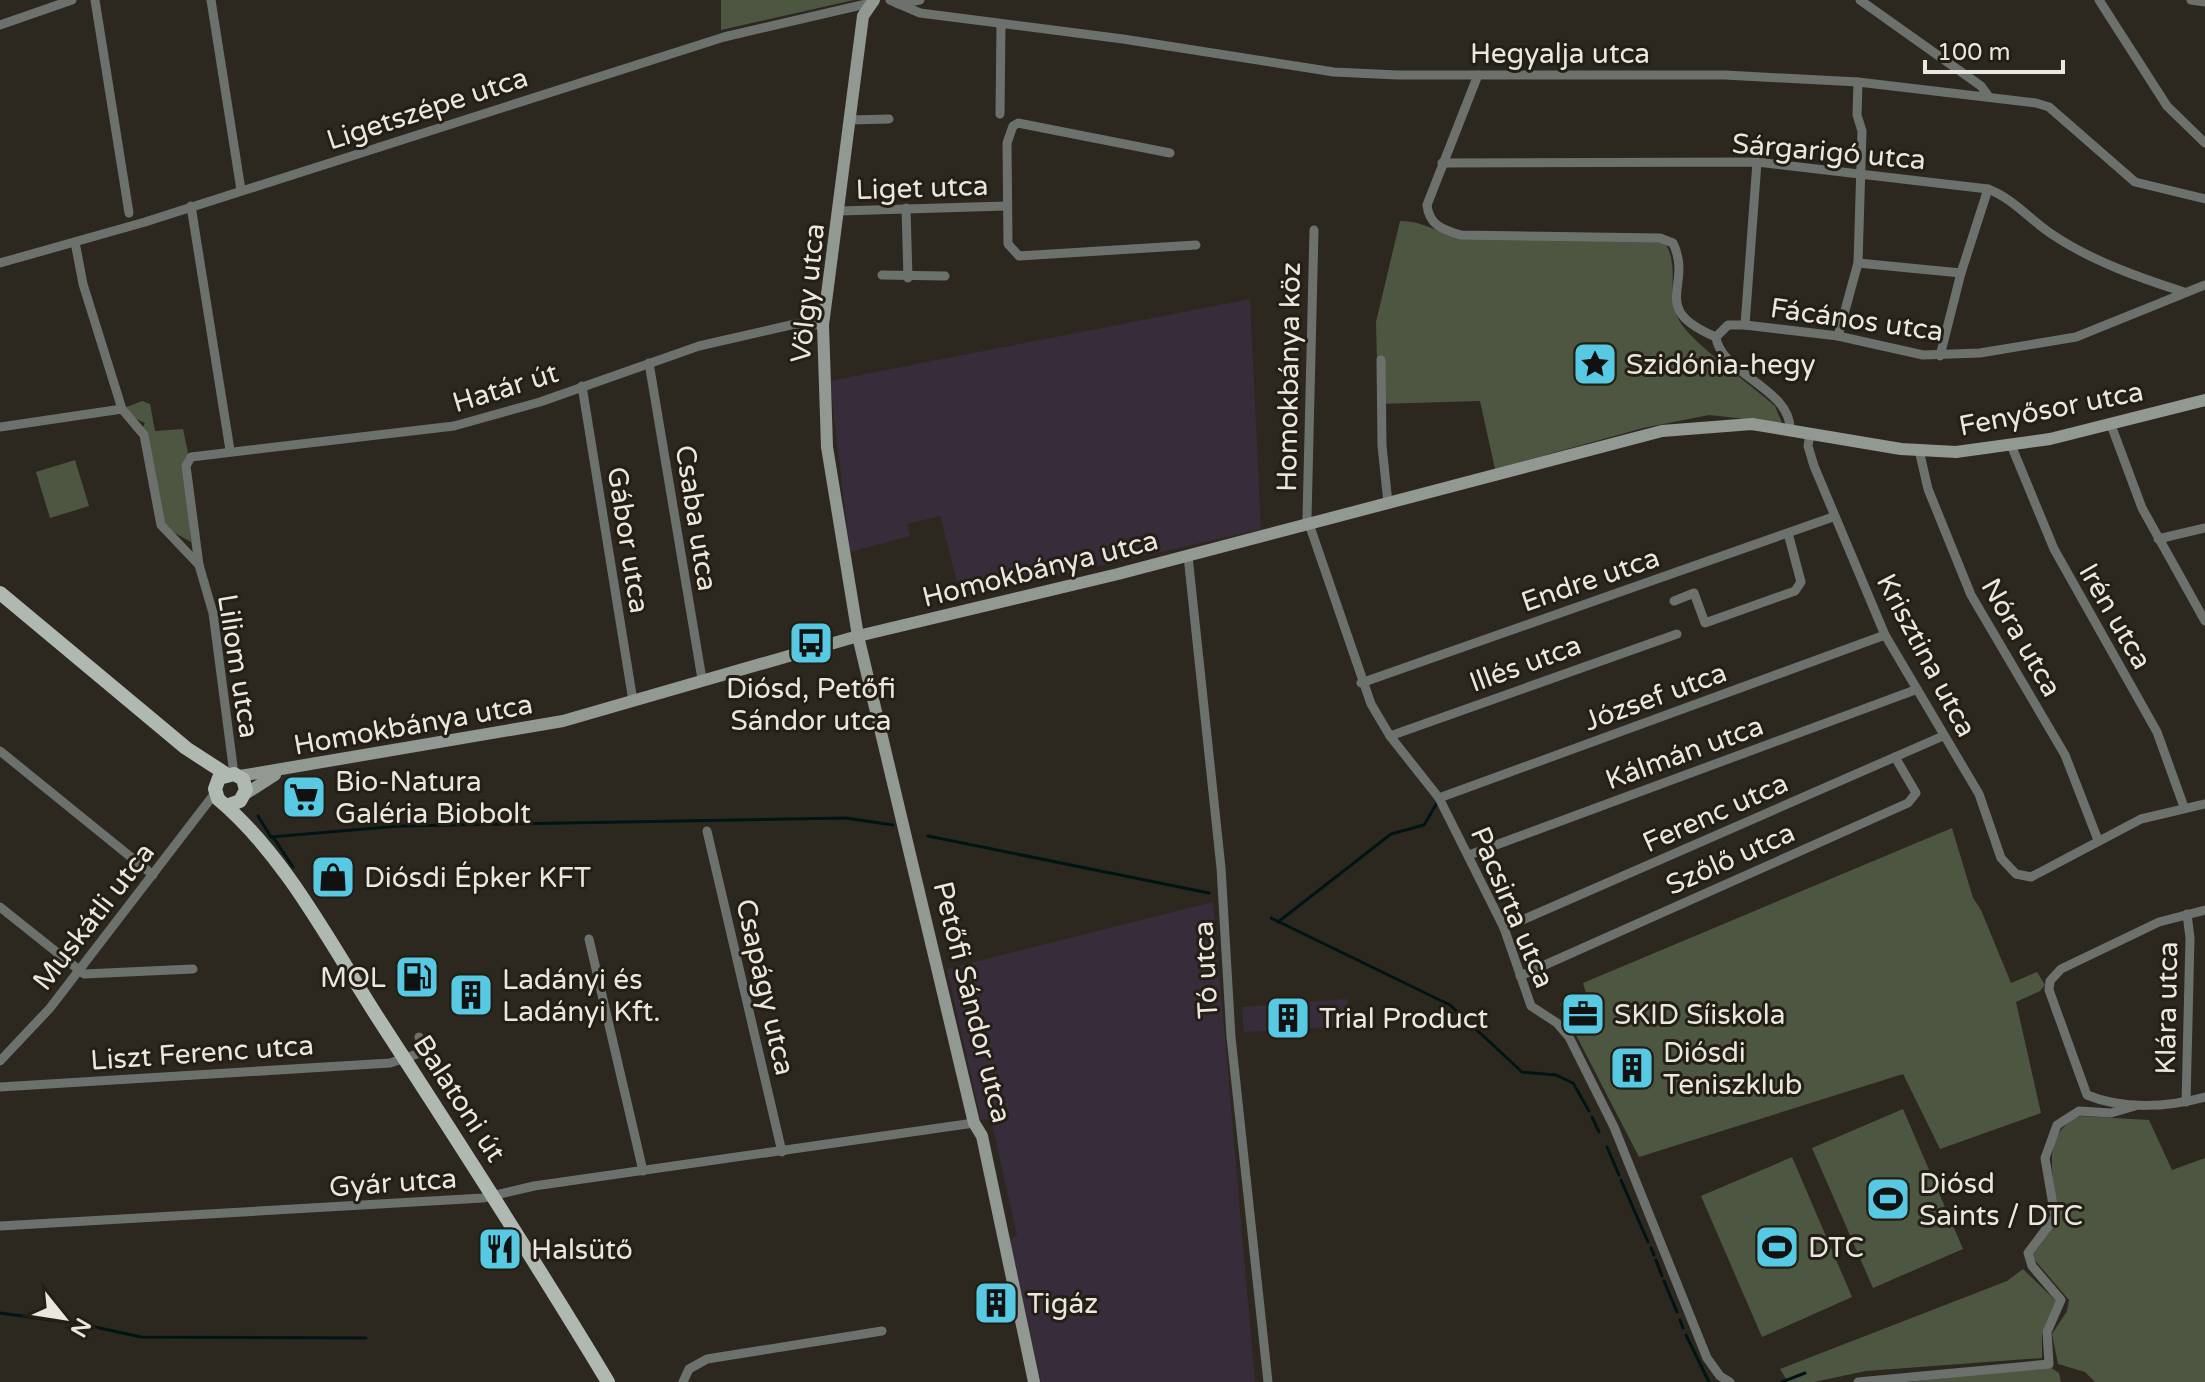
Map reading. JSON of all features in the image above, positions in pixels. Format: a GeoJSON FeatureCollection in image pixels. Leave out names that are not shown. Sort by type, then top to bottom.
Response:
{"type":"FeatureCollection","features":[{"type":"Feature","properties":{"kind":"main road"},"geometry":{"type":"LineString","coordinates":[[0,593],[226,780]]}},
{"type":"Feature","properties":{"kind":"main road","name":"Balatoni út"},"geometry":{"type":"LineString","coordinates":[[264,844],[245,795],[245,783],[226,780],[229,805],[264,844],[406,1060],[608,1382]]}},
{"type":"Feature","properties":{"kind":"main road"},"geometry":{"type":"LineString","coordinates":[[229,805],[245,795]]}},
{"type":"Feature","properties":{"kind":"street"},"geometry":{"type":"LineString","coordinates":[[0,25],[72,0]]}},
{"type":"Feature","properties":{"kind":"street"},"geometry":{"type":"LineString","coordinates":[[95,0],[129,213]]}},
{"type":"Feature","properties":{"kind":"street"},"geometry":{"type":"LineString","coordinates":[[211,0],[241,190]]}},
{"type":"Feature","properties":{"kind":"street"},"geometry":{"type":"LineString","coordinates":[[894,2],[920,0]]}},
{"type":"Feature","properties":{"kind":"street"},"geometry":{"type":"LineString","coordinates":[[1860,0],[1981,86],[1989,97]]}},
{"type":"Feature","properties":{"kind":"street"},"geometry":{"type":"LineString","coordinates":[[2099,0],[2167,106],[2205,143]]}},
{"type":"Feature","properties":{"kind":"street"},"geometry":{"type":"LineString","coordinates":[[2191,0],[2205,2]]}},
{"type":"Feature","properties":{"kind":"street","name":"Ligetszépe utca"},"geometry":{"type":"LineString","coordinates":[[0,263],[191,206],[724,37],[872,1]]}},
{"type":"Feature","properties":{"kind":"street","name":"Völgy utca"},"geometry":{"type":"LineString","coordinates":[[858,636],[827,447],[823,325],[863,16],[872,1]]}},
{"type":"Feature","properties":{"kind":"street","name":"Hegyalja utca"},"geometry":{"type":"LineString","coordinates":[[894,2],[920,13],[1123,39],[1334,72],[1725,75],[1858,82],[1989,97],[2049,107],[2135,182],[2205,199]]}},
{"type":"Feature","properties":{"kind":"street"},"geometry":{"type":"LineString","coordinates":[[1000,114],[1001,25]]}},
{"type":"Feature","properties":{"kind":"street"},"geometry":{"type":"LineString","coordinates":[[1478,75],[1427,205],[1428,217],[1438,227],[1461,235],[1660,238],[1673,243],[1677,253],[1677,309],[1685,321],[1716,337],[1721,351],[1784,408],[1790,430]]}},
{"type":"Feature","properties":{"kind":"street"},"geometry":{"type":"LineString","coordinates":[[1838,336],[1858,263],[1861,175],[1858,82]]}},
{"type":"Feature","properties":{"kind":"street"},"geometry":{"type":"LineString","coordinates":[[850,120],[889,119]]}},
{"type":"Feature","properties":{"kind":"street"},"geometry":{"type":"LineString","coordinates":[[1170,153],[1018,123],[1013,126],[1007,143],[1008,244],[1019,256],[1196,245]]}},
{"type":"Feature","properties":{"kind":"street"},"geometry":{"type":"LineString","coordinates":[[1745,325],[1757,162]]}},
{"type":"Feature","properties":{"kind":"street","name":"Sárgarigó utca"},"geometry":{"type":"LineString","coordinates":[[1442,163],[1757,162],[1988,189],[2004,195],[2053,235],[2140,278],[2184,292]]}},
{"type":"Feature","properties":{"kind":"street"},"geometry":{"type":"LineString","coordinates":[[1940,356],[1961,273],[1988,189]]}},
{"type":"Feature","properties":{"kind":"street"},"geometry":{"type":"LineString","coordinates":[[191,206],[230,450]]}},
{"type":"Feature","properties":{"kind":"street","name":"Liget utca"},"geometry":{"type":"LineString","coordinates":[[840,211],[1006,206]]}},
{"type":"Feature","properties":{"kind":"street"},"geometry":{"type":"LineString","coordinates":[[906,208],[908,278]]}},
{"type":"Feature","properties":{"kind":"street","name":"Homokbánya köz"},"geometry":{"type":"LineString","coordinates":[[1310,524],[1307,503],[1314,230]]}},
{"type":"Feature","properties":{"kind":"street","name":"Liliom utca"},"geometry":{"type":"LineString","coordinates":[[75,242],[83,284],[122,409],[144,435],[161,525],[199,565]]}},
{"type":"Feature","properties":{"kind":"street"},"geometry":{"type":"LineString","coordinates":[[1858,263],[1961,273]]}},
{"type":"Feature","properties":{"kind":"street"},"geometry":{"type":"LineString","coordinates":[[882,275],[908,278],[945,276]]}},
{"type":"Feature","properties":{"kind":"street","name":"Fácános utca"},"geometry":{"type":"LineString","coordinates":[[1716,337],[1728,325],[1745,325],[1838,336],[1940,356],[2076,337],[2205,285]]}},
{"type":"Feature","properties":{"kind":"street","name":"Határ út"},"geometry":{"type":"LineString","coordinates":[[191,457],[454,426],[753,331],[795,324],[823,325]]}},
{"type":"Feature","properties":{"kind":"street"},"geometry":{"type":"LineString","coordinates":[[1381,360],[1382,446],[1388,503]]}},
{"type":"Feature","properties":{"kind":"street","name":"Csaba utca"},"geometry":{"type":"LineString","coordinates":[[649,363],[702,679]]}},
{"type":"Feature","properties":{"kind":"street","name":"Gábor utca"},"geometry":{"type":"LineString","coordinates":[[582,386],[633,701]]}},
{"type":"Feature","properties":{"kind":"street","name":"Fenyősor utca"},"geometry":{"type":"LineString","coordinates":[[1810,434],[1919,450],[1956,452],[2011,445],[2111,425],[2205,400]]}},
{"type":"Feature","properties":{"kind":"street"},"geometry":{"type":"LineString","coordinates":[[0,427],[122,409]]}},
{"type":"Feature","properties":{"kind":"street","name":"Homokbánya utca"},"geometry":{"type":"LineString","coordinates":[[226,780],[541,726],[858,636],[1188,556],[1662,431],[1729,424],[1810,434]]}},
{"type":"Feature","properties":{"kind":"street"},"geometry":{"type":"LineString","coordinates":[[2111,425],[2129,482],[2205,621]]}},
{"type":"Feature","properties":{"kind":"street","name":"Krisztina utca"},"geometry":{"type":"LineString","coordinates":[[1810,434],[1808,446],[1833,517],[1885,635],[1979,794],[2005,865],[2016,874],[2031,877],[2098,840]]}},
{"type":"Feature","properties":{"kind":"street","name":"Irén utca"},"geometry":{"type":"LineString","coordinates":[[2011,445],[2054,549],[2157,732],[2184,807]]}},
{"type":"Feature","properties":{"kind":"street","name":"Nóra utca"},"geometry":{"type":"LineString","coordinates":[[1919,450],[1928,489],[1971,595],[2065,755],[2098,840]]}},
{"type":"Feature","properties":{"kind":"street","name":"Liliom utca"},"geometry":{"type":"LineString","coordinates":[[191,457],[186,466],[199,565],[208,599],[226,780]]}},
{"type":"Feature","properties":{"kind":"street","name":"Endre utca"},"geometry":{"type":"LineString","coordinates":[[1361,683],[1833,517]]}},
{"type":"Feature","properties":{"kind":"street","name":"Pacsirta utca"},"geometry":{"type":"LineString","coordinates":[[1310,524],[1361,683],[1390,736],[1439,798],[1504,928],[1534,1009],[1557,1023],[1569,1037],[1614,1127],[1707,1358],[1720,1376],[1730,1382]]}},
{"type":"Feature","properties":{"kind":"street"},"geometry":{"type":"LineString","coordinates":[[2158,539],[2205,528]]}},
{"type":"Feature","properties":{"kind":"street"},"geometry":{"type":"LineString","coordinates":[[1674,601],[1694,593],[1705,623],[1795,591],[1801,582],[1788,533]]}},
{"type":"Feature","properties":{"kind":"street","name":"Tó utca"},"geometry":{"type":"LineString","coordinates":[[1188,556],[1221,868],[1231,1037],[1268,1382]]}},
{"type":"Feature","properties":{"kind":"street","name":"Illés utca"},"geometry":{"type":"LineString","coordinates":[[1390,736],[1677,634]]}},
{"type":"Feature","properties":{"kind":"street","name":"József utca"},"geometry":{"type":"LineString","coordinates":[[1439,798],[1885,635]]}},
{"type":"Feature","properties":{"kind":"street","name":"Petőfi Sándor utca"},"geometry":{"type":"LineString","coordinates":[[858,636],[974,1123],[982,1136],[995,1190],[1034,1382]]}},
{"type":"Feature","properties":{"kind":"street","name":"Kálmán utca"},"geometry":{"type":"LineString","coordinates":[[1469,855],[1915,690]]}},
{"type":"Feature","properties":{"kind":"street","name":"Ferenc utca"},"geometry":{"type":"LineString","coordinates":[[1504,928],[1943,736]]}},
{"type":"Feature","properties":{"kind":"street"},"geometry":{"type":"LineString","coordinates":[[0,751],[153,875]]}},
{"type":"Feature","properties":{"kind":"street","name":"Szőlő utca"},"geometry":{"type":"LineString","coordinates":[[1520,976],[1908,803],[1916,793],[1895,757]]}},
{"type":"Feature","properties":{"kind":"street","name":"Homokbánya utca"},"geometry":{"type":"LineString","coordinates":[[245,795],[282,771]]}},
{"type":"Feature","properties":{"kind":"street","name":"Muskátli utca"},"geometry":{"type":"LineString","coordinates":[[0,1061],[50,1008],[226,780]]}},
{"type":"Feature","properties":{"kind":"street"},"geometry":{"type":"LineString","coordinates":[[2098,840],[2141,819],[2205,804]]}},
{"type":"Feature","properties":{"kind":"street","name":"Csapágy utca"},"geometry":{"type":"LineString","coordinates":[[707,831],[782,1152]]}},
{"type":"Feature","properties":{"kind":"street"},"geometry":{"type":"LineString","coordinates":[[0,907],[79,971],[90,975],[193,969]]}},
{"type":"Feature","properties":{"kind":"street"},"geometry":{"type":"LineString","coordinates":[[2135,1106],[2087,1095],[2050,1000],[2050,981],[2074,963],[2149,926],[2205,910]]}},
{"type":"Feature","properties":{"kind":"street","name":"Klára utca"},"geometry":{"type":"LineString","coordinates":[[2186,1102],[2190,938],[2187,914]]}},
{"type":"Feature","properties":{"kind":"street"},"geometry":{"type":"LineString","coordinates":[[589,939],[643,1171]]}},
{"type":"Feature","properties":{"kind":"street"},"geometry":{"type":"LineString","coordinates":[[406,1060],[420,1049],[419,1037]]}},
{"type":"Feature","properties":{"kind":"street","name":"Liszt Ferenc utca"},"geometry":{"type":"LineString","coordinates":[[0,1087],[406,1060]]}},
{"type":"Feature","properties":{"kind":"street"},"geometry":{"type":"LineString","coordinates":[[1858,1382],[2049,1364],[2047,1332],[2061,1300],[2032,1266],[2028,1253],[2055,1217],[2046,1170],[2047,1146],[2057,1125],[2072,1113],[2111,1113],[2135,1106],[2186,1102],[2205,1097]]}},
{"type":"Feature","properties":{"kind":"street","name":"Gyár utca"},"geometry":{"type":"LineString","coordinates":[[0,1226],[493,1197],[534,1186],[974,1123]]}},
{"type":"Feature","properties":{"kind":"street"},"geometry":{"type":"LineString","coordinates":[[683,1382],[689,1369],[707,1359],[882,1331]]}},
{"type":"Feature","properties":{"kind":"shaded area"},"geometry":{"type":"Polygon","coordinates":[[[1250,299],[1261,529],[961,598],[940,516],[907,524],[910,536],[850,552],[830,381],[1250,299]]]}},
{"type":"Feature","properties":{"kind":"shaded area"},"geometry":{"type":"Polygon","coordinates":[[[1213,902],[1255,1382],[1041,1382],[1010,1240],[1017,1235],[991,1119],[981,1120],[947,969],[1213,902]]]}},
{"type":"Feature","properties":{"kind":"shaded area"},"geometry":{"type":"Polygon","coordinates":[[[1347,999],[1349,1026],[1244,1032],[1242,1007],[1347,999]]]}},
{"type":"Feature","properties":{"kind":"green space"},"geometry":{"type":"Polygon","coordinates":[[[721,0],[854,0],[721,30],[721,0]]]}},
{"type":"Feature","properties":{"kind":"green space"},"geometry":{"type":"Polygon","coordinates":[[[1400,221],[1423,225],[1459,238],[1661,238],[1671,258],[1674,303],[1682,325],[1775,406],[1782,423],[1709,415],[1643,428],[1495,469],[1480,401],[1378,404],[1376,322],[1400,221]]]}},
{"type":"Feature","properties":{"kind":"green space"},"geometry":{"type":"Polygon","coordinates":[[[142,401],[150,404],[155,431],[183,429],[188,453],[185,460],[191,542],[161,525],[142,429],[145,423],[130,416],[124,408],[142,401]]]}},
{"type":"Feature","properties":{"kind":"green space"},"geometry":{"type":"Polygon","coordinates":[[[75,460],[89,506],[50,518],[36,472],[75,460]]]}},
{"type":"Feature","properties":{"kind":"green space"},"geometry":{"type":"Polygon","coordinates":[[[1952,828],[1973,898],[1981,910],[2011,983],[2037,972],[2045,985],[2040,991],[2016,1002],[2041,1113],[1940,1149],[1903,1074],[1639,1157],[1560,1004],[1586,993],[1583,983],[1952,828]]]}},
{"type":"Feature","properties":{"kind":"green space","name":"Diósd Saints / DTC"},"geometry":{"type":"Polygon","coordinates":[[[1903,1109],[1963,1249],[1873,1288],[1812,1148],[1903,1109]]]}},
{"type":"Feature","properties":{"kind":"green space"},"geometry":{"type":"Polygon","coordinates":[[[2081,1116],[2149,1120],[2172,1170],[2205,1158],[2205,1382],[2095,1382],[2085,1372],[2058,1364],[2052,1334],[2067,1311],[2069,1300],[2033,1258],[2033,1250],[2059,1217],[2052,1173],[2054,1145],[2068,1124],[2081,1116]]]}},
{"type":"Feature","properties":{"kind":"green space","name":"DTC"},"geometry":{"type":"Polygon","coordinates":[[[1792,1157],[1852,1297],[1762,1337],[1701,1196],[1792,1157]]]}},
{"type":"Feature","properties":{"kind":"green space"},"geometry":{"type":"Polygon","coordinates":[[[2023,1269],[2057,1302],[2042,1333],[2042,1358],[1866,1371],[1814,1382],[1788,1382],[1780,1369],[2007,1281],[2023,1269]]]}},
{"type":"Feature","properties":{"kind":"green space"},"geometry":{"type":"Polygon","coordinates":[[[2050,1367],[2059,1373],[2061,1382],[1908,1382],[2050,1367]]]}},
{"type":"Feature","properties":{"kind":"waterway"},"geometry":{"type":"LineString","coordinates":[[1278,922],[1391,834],[1424,825],[1437,803]]}},
{"type":"Feature","properties":{"kind":"waterway"},"geometry":{"type":"LineString","coordinates":[[258,816],[271,837],[399,826],[845,818],[893,825]]}},
{"type":"Feature","properties":{"kind":"waterway"},"geometry":{"type":"LineString","coordinates":[[928,836],[1209,893]]}},
{"type":"Feature","properties":{"kind":"waterway"},"geometry":{"type":"LineString","coordinates":[[273,837],[293,867]]}},
{"type":"Feature","properties":{"kind":"waterway"},"geometry":{"type":"LineString","coordinates":[[1271,918],[1450,1005],[1522,1072],[1556,1075],[1573,1083],[1589,1111]]}},
{"type":"Feature","properties":{"kind":"waterway"},"geometry":{"type":"LineString","coordinates":[[1592,1117],[1599,1132]]}},
{"type":"Feature","properties":{"kind":"waterway"},"geometry":{"type":"LineString","coordinates":[[1607,1147],[1619,1175]]}},
{"type":"Feature","properties":{"kind":"waterway"},"geometry":{"type":"LineString","coordinates":[[1621,1180],[1648,1242]]}},
{"type":"Feature","properties":{"kind":"waterway"},"geometry":{"type":"LineString","coordinates":[[1651,1248],[1654,1255]]}},
{"type":"Feature","properties":{"kind":"waterway"},"geometry":{"type":"LineString","coordinates":[[1656,1260],[1662,1276]]}},
{"type":"Feature","properties":{"kind":"waterway"},"geometry":{"type":"LineString","coordinates":[[1664,1281],[1677,1312]]}},
{"type":"Feature","properties":{"kind":"waterway"},"geometry":{"type":"LineString","coordinates":[[0,1313],[81,1324],[141,1337],[366,1338]]}},
{"type":"Feature","properties":{"kind":"waterway"},"geometry":{"type":"LineString","coordinates":[[1680,1320],[1683,1328]]}},
{"type":"Feature","properties":{"kind":"waterway"},"geometry":{"type":"LineString","coordinates":[[1686,1335],[1709,1382]]}},
{"type":"Feature","properties":{"kind":"waterway"},"geometry":{"type":"LineString","coordinates":[[1782,1382],[1805,1373]]}},
{"type":"Feature","properties":{"kind":"place","name":"Szidónia-hegy"},"geometry":{"type":"Point","coordinates":[1595,364]}},
{"type":"Feature","properties":{"kind":"place","name":"Diósd, Petőfi Sándor utca"},"geometry":{"type":"Point","coordinates":[811,643]}},
{"type":"Feature","properties":{"kind":"place","name":"Bio-Natura Galéria Biobolt"},"geometry":{"type":"Point","coordinates":[304,797]}},
{"type":"Feature","properties":{"kind":"place","name":"Diósdi Épker KFT"},"geometry":{"type":"Point","coordinates":[333,877]}},
{"type":"Feature","properties":{"kind":"place","name":"MOL"},"geometry":{"type":"Point","coordinates":[417,977]}},
{"type":"Feature","properties":{"kind":"place","name":"Ladányi és Ladányi Kft."},"geometry":{"type":"Point","coordinates":[471,995]}},
{"type":"Feature","properties":{"kind":"place","name":"SKID Síiskola"},"geometry":{"type":"Point","coordinates":[1583,1014]}},
{"type":"Feature","properties":{"kind":"place","name":"Trial Product"},"geometry":{"type":"Point","coordinates":[1288,1018]}},
{"type":"Feature","properties":{"kind":"place","name":"Diósdi Teniszklub"},"geometry":{"type":"Point","coordinates":[1632,1068]}},
{"type":"Feature","properties":{"kind":"place","name":"Diósd Saints / DTC"},"geometry":{"type":"Point","coordinates":[1888,1199]}},
{"type":"Feature","properties":{"kind":"place","name":"DTC"},"geometry":{"type":"Point","coordinates":[1777,1247]}},
{"type":"Feature","properties":{"kind":"place","name":"Halsütő"},"geometry":{"type":"Point","coordinates":[500,1249]}},
{"type":"Feature","properties":{"kind":"place","name":"Tigáz"},"geometry":{"type":"Point","coordinates":[996,1303]}}]}
